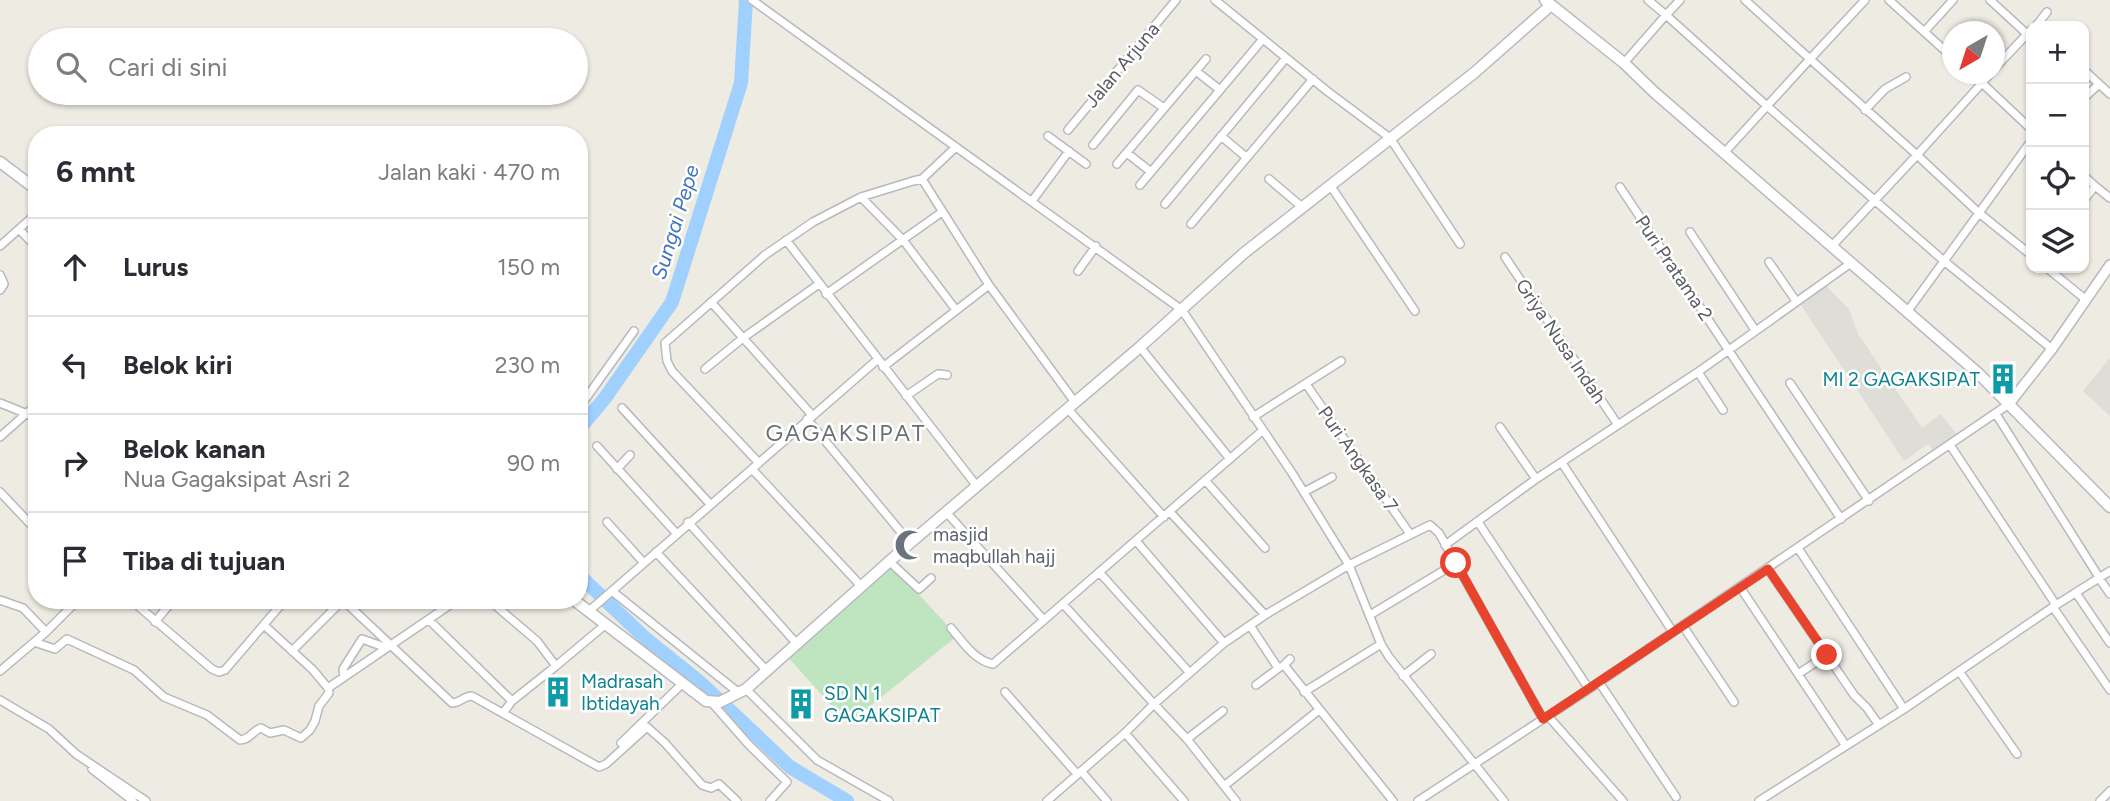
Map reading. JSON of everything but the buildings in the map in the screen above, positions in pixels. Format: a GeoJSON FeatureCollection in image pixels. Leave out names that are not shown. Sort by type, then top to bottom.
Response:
{"type":"FeatureCollection","features":[{"type":"Feature","properties":{"kind":"main road"},"geometry":{"type":"LineString","coordinates":[[588,606],[606,624],[682,684],[716,702],[740,692],[976,485],[1140,347],[1244,253],[1474,74],[1548,3],[1624,63],[2010,404],[2110,507]]}},
{"type":"Feature","properties":{"kind":"main road"},"geometry":{"type":"LineString","coordinates":[[0,162],[28,183]]}},
{"type":"Feature","properties":{"kind":"street","name":"Jalan Arjuna"},"geometry":{"type":"LineString","coordinates":[[1068,130],[1176,0]]}},
{"type":"Feature","properties":{"kind":"street"},"geometry":{"type":"LineString","coordinates":[[1214,0],[1390,138],[1460,244]]}},
{"type":"Feature","properties":{"kind":"street"},"geometry":{"type":"LineString","coordinates":[[1648,0],[1875,202],[2052,349]]}},
{"type":"Feature","properties":{"kind":"street"},"geometry":{"type":"LineString","coordinates":[[1624,63],[1680,0]]}},
{"type":"Feature","properties":{"kind":"street"},"geometry":{"type":"LineString","coordinates":[[1745,0],[1979,213],[2026,251]]}},
{"type":"Feature","properties":{"kind":"street"},"geometry":{"type":"LineString","coordinates":[[1725,152],[1865,0]]}},
{"type":"Feature","properties":{"kind":"street"},"geometry":{"type":"LineString","coordinates":[[1889,0],[1942,48]]}},
{"type":"Feature","properties":{"kind":"street"},"geometry":{"type":"LineString","coordinates":[[1924,32],[1953,0]]}},
{"type":"Feature","properties":{"kind":"street"},"geometry":{"type":"LineString","coordinates":[[1990,0],[2026,30]]}},
{"type":"Feature","properties":{"kind":"street"},"geometry":{"type":"LineString","coordinates":[[754,1],[1182,310],[1304,492],[1349,565],[1381,644],[1403,676],[1504,801]]}},
{"type":"Feature","properties":{"kind":"street"},"geometry":{"type":"LineString","coordinates":[[2040,21],[2047,12]]}},
{"type":"Feature","properties":{"kind":"street"},"geometry":{"type":"LineString","coordinates":[[2005,57],[2026,35]]}},
{"type":"Feature","properties":{"kind":"street"},"geometry":{"type":"LineString","coordinates":[[1140,185],[1263,39]]}},
{"type":"Feature","properties":{"kind":"street"},"geometry":{"type":"LineString","coordinates":[[1165,204],[1286,58]]}},
{"type":"Feature","properties":{"kind":"street"},"geometry":{"type":"LineString","coordinates":[[1117,164],[1206,60]]}},
{"type":"Feature","properties":{"kind":"street"},"geometry":{"type":"LineString","coordinates":[[1196,71],[1220,90]]}},
{"type":"Feature","properties":{"kind":"street"},"geometry":{"type":"LineString","coordinates":[[2089,75],[2110,94]]}},
{"type":"Feature","properties":{"kind":"street"},"geometry":{"type":"LineString","coordinates":[[1865,110],[1885,89],[1906,77]]}},
{"type":"Feature","properties":{"kind":"street"},"geometry":{"type":"LineString","coordinates":[[1191,224],[1313,79]]}},
{"type":"Feature","properties":{"kind":"street"},"geometry":{"type":"LineString","coordinates":[[1832,246],[1981,84]]}},
{"type":"Feature","properties":{"kind":"street"},"geometry":{"type":"LineString","coordinates":[[1983,84],[2026,124]]}},
{"type":"Feature","properties":{"kind":"street"},"geometry":{"type":"LineString","coordinates":[[2089,93],[2099,84]]}},
{"type":"Feature","properties":{"kind":"street"},"geometry":{"type":"LineString","coordinates":[[1093,145],[1139,89],[1164,108]]}},
{"type":"Feature","properties":{"kind":"street"},"geometry":{"type":"LineString","coordinates":[[1048,136],[1086,164]]}},
{"type":"Feature","properties":{"kind":"street"},"geometry":{"type":"LineString","coordinates":[[1221,136],[1246,157]]}},
{"type":"Feature","properties":{"kind":"street"},"geometry":{"type":"LineString","coordinates":[[759,463],[672,372],[667,361],[667,340],[786,240],[838,207],[861,197],[922,179],[956,147]]}},
{"type":"Feature","properties":{"kind":"street"},"geometry":{"type":"LineString","coordinates":[[1907,312],[2027,147]]}},
{"type":"Feature","properties":{"kind":"street"},"geometry":{"type":"LineString","coordinates":[[1032,201],[1069,151]]}},
{"type":"Feature","properties":{"kind":"street"},"geometry":{"type":"LineString","coordinates":[[1127,153],[1151,172]]}},
{"type":"Feature","properties":{"kind":"street"},"geometry":{"type":"LineString","coordinates":[[922,179],[989,285],[1070,404],[1167,514],[1265,615]]}},
{"type":"Feature","properties":{"kind":"street"},"geometry":{"type":"LineString","coordinates":[[1269,179],[1302,207]]}},
{"type":"Feature","properties":{"kind":"street"},"geometry":{"type":"LineString","coordinates":[[2089,181],[2110,198]]}},
{"type":"Feature","properties":{"kind":"street"},"geometry":{"type":"LineString","coordinates":[[1330,185],[1415,311]]}},
{"type":"Feature","properties":{"kind":"street"},"geometry":{"type":"LineString","coordinates":[[2089,194],[2095,186]]}},
{"type":"Feature","properties":{"kind":"street","name":"Puri Pratama 2"},"geometry":{"type":"LineString","coordinates":[[1620,187],[1841,519]]}},
{"type":"Feature","properties":{"kind":"street"},"geometry":{"type":"LineString","coordinates":[[861,197],[903,240],[956,310]]}},
{"type":"Feature","properties":{"kind":"street"},"geometry":{"type":"LineString","coordinates":[[826,295],[942,212]]}},
{"type":"Feature","properties":{"kind":"street"},"geometry":{"type":"LineString","coordinates":[[0,246],[28,221]]}},
{"type":"Feature","properties":{"kind":"street"},"geometry":{"type":"LineString","coordinates":[[19,229],[28,238]]}},
{"type":"Feature","properties":{"kind":"street"},"geometry":{"type":"LineString","coordinates":[[1690,232],[1755,330]]}},
{"type":"Feature","properties":{"kind":"street"},"geometry":{"type":"LineString","coordinates":[[786,240],[976,485]]}},
{"type":"Feature","properties":{"kind":"street"},"geometry":{"type":"LineString","coordinates":[[1078,271],[1096,246]]}},
{"type":"Feature","properties":{"kind":"street","name":"Griya Nusa Indah"},"geometry":{"type":"LineString","coordinates":[[1505,257],[1618,425]]}},
{"type":"Feature","properties":{"kind":"street"},"geometry":{"type":"LineString","coordinates":[[1769,262],[1796,301]]}},
{"type":"Feature","properties":{"kind":"street"},"geometry":{"type":"LineString","coordinates":[[1445,545],[1536,479],[1698,372],[1851,263]]}},
{"type":"Feature","properties":{"kind":"street"},"geometry":{"type":"LineString","coordinates":[[1418,801],[1768,569],[2010,404],[2110,265]]}},
{"type":"Feature","properties":{"kind":"street"},"geometry":{"type":"LineString","coordinates":[[2053,273],[2085,299]]}},
{"type":"Feature","properties":{"kind":"street"},"geometry":{"type":"LineString","coordinates":[[0,275],[4,284],[0,290]]}},
{"type":"Feature","properties":{"kind":"street"},"geometry":{"type":"LineString","coordinates":[[705,369],[818,284]]}},
{"type":"Feature","properties":{"kind":"street"},"geometry":{"type":"LineString","coordinates":[[883,367],[989,285]]}},
{"type":"Feature","properties":{"kind":"street"},"geometry":{"type":"LineString","coordinates":[[712,302],[810,417],[910,543]]}},
{"type":"Feature","properties":{"kind":"street"},"geometry":{"type":"LineString","coordinates":[[588,395],[634,331]]}},
{"type":"Feature","properties":{"kind":"street"},"geometry":{"type":"LineString","coordinates":[[1140,347],[1230,458]]}},
{"type":"Feature","properties":{"kind":"street"},"geometry":{"type":"LineString","coordinates":[[592,608],[877,360]]}},
{"type":"Feature","properties":{"kind":"street"},"geometry":{"type":"LineString","coordinates":[[1253,417],[1341,361]]}},
{"type":"Feature","properties":{"kind":"street"},"geometry":{"type":"LineString","coordinates":[[1698,372],[1723,410]]}},
{"type":"Feature","properties":{"kind":"street"},"geometry":{"type":"LineString","coordinates":[[906,396],[939,374],[947,376]]}},
{"type":"Feature","properties":{"kind":"street"},"geometry":{"type":"LineString","coordinates":[[1790,383],[1868,501]]}},
{"type":"Feature","properties":{"kind":"street","name":"Puri Angkasa 7"},"geometry":{"type":"LineString","coordinates":[[1306,384],[1410,534]]}},
{"type":"Feature","properties":{"kind":"street"},"geometry":{"type":"LineString","coordinates":[[0,403],[26,414],[0,437]]}},
{"type":"Feature","properties":{"kind":"street"},"geometry":{"type":"LineString","coordinates":[[622,408],[710,504]]}},
{"type":"Feature","properties":{"kind":"street"},"geometry":{"type":"LineString","coordinates":[[1996,414],[2110,594]]}},
{"type":"Feature","properties":{"kind":"street"},"geometry":{"type":"LineString","coordinates":[[1500,427],[1536,479]]}},
{"type":"Feature","properties":{"kind":"street"},"geometry":{"type":"LineString","coordinates":[[951,628],[984,662],[993,664],[1262,431]]}},
{"type":"Feature","properties":{"kind":"street"},"geometry":{"type":"LineString","coordinates":[[597,446],[676,533]]}},
{"type":"Feature","properties":{"kind":"street"},"geometry":{"type":"LineString","coordinates":[[1950,446],[2107,680],[2110,690]]}},
{"type":"Feature","properties":{"kind":"street"},"geometry":{"type":"LineString","coordinates":[[617,469],[630,455]]}},
{"type":"Feature","properties":{"kind":"street"},"geometry":{"type":"LineString","coordinates":[[1562,463],[1674,632]]}},
{"type":"Feature","properties":{"kind":"street"},"geometry":{"type":"LineString","coordinates":[[752,469],[862,587]]}},
{"type":"Feature","properties":{"kind":"street"},"geometry":{"type":"LineString","coordinates":[[1304,492],[1332,477]]}},
{"type":"Feature","properties":{"kind":"street"},"geometry":{"type":"LineString","coordinates":[[1205,480],[1265,548]]}},
{"type":"Feature","properties":{"kind":"street"},"geometry":{"type":"LineString","coordinates":[[0,492],[28,522]]}},
{"type":"Feature","properties":{"kind":"street"},"geometry":{"type":"LineString","coordinates":[[946,512],[1044,620]]}},
{"type":"Feature","properties":{"kind":"street"},"geometry":{"type":"LineString","coordinates":[[607,522],[644,563]]}},
{"type":"Feature","properties":{"kind":"street"},"geometry":{"type":"LineString","coordinates":[[688,522],[797,644]]}},
{"type":"Feature","properties":{"kind":"street"},"geometry":{"type":"LineString","coordinates":[[1478,522],[1589,689]]}},
{"type":"Feature","properties":{"kind":"street"},"geometry":{"type":"LineString","coordinates":[[1047,801],[1224,643],[1349,565],[1430,525],[1437,530],[1546,717],[1623,801]]}},
{"type":"Feature","properties":{"kind":"street"},"geometry":{"type":"LineString","coordinates":[[1136,542],[1224,643]]}},
{"type":"Feature","properties":{"kind":"street"},"geometry":{"type":"LineString","coordinates":[[1798,548],[1904,709]]}},
{"type":"Feature","properties":{"kind":"street"},"geometry":{"type":"LineString","coordinates":[[656,552],[767,671]]}},
{"type":"Feature","properties":{"kind":"street"},"geometry":{"type":"LineString","coordinates":[[890,562],[919,589],[931,578]]}},
{"type":"Feature","properties":{"kind":"street"},"geometry":{"type":"LineString","coordinates":[[1370,615],[1456,563]]}},
{"type":"Feature","properties":{"kind":"street"},"geometry":{"type":"LineString","coordinates":[[1768,569],[1878,725]]}},
{"type":"Feature","properties":{"kind":"street"},"geometry":{"type":"LineString","coordinates":[[1759,801],[1904,709],[2098,576],[2110,571]]}},
{"type":"Feature","properties":{"kind":"street"},"geometry":{"type":"LineString","coordinates":[[1100,573],[1189,672]]}},
{"type":"Feature","properties":{"kind":"street"},"geometry":{"type":"LineString","coordinates":[[1740,587],[1846,746]]}},
{"type":"Feature","properties":{"kind":"street"},"geometry":{"type":"LineString","coordinates":[[610,593],[740,692],[817,760],[889,801]]}},
{"type":"Feature","properties":{"kind":"street"},"geometry":{"type":"LineString","coordinates":[[2076,593],[2110,643]]}},
{"type":"Feature","properties":{"kind":"street"},"geometry":{"type":"LineString","coordinates":[[0,600],[23,608],[46,632]]}},
{"type":"Feature","properties":{"kind":"street"},"geometry":{"type":"LineString","coordinates":[[1063,604],[1187,739],[1236,801]]}},
{"type":"Feature","properties":{"kind":"street"},"geometry":{"type":"LineString","coordinates":[[0,671],[69,609]]}},
{"type":"Feature","properties":{"kind":"street"},"geometry":{"type":"LineString","coordinates":[[141,609],[219,672],[225,670],[278,609]]}},
{"type":"Feature","properties":{"kind":"street"},"geometry":{"type":"LineString","coordinates":[[155,622],[166,609]]}},
{"type":"Feature","properties":{"kind":"street"},"geometry":{"type":"LineString","coordinates":[[292,651],[334,609]]}},
{"type":"Feature","properties":{"kind":"street"},"geometry":{"type":"LineString","coordinates":[[352,609],[389,647],[452,703],[472,696],[598,767],[606,764],[647,727],[666,743],[702,785],[710,788],[719,784],[737,801]]}},
{"type":"Feature","properties":{"kind":"street"},"geometry":{"type":"LineString","coordinates":[[34,642],[55,649],[67,639],[112,659],[134,670],[164,697],[207,715],[243,741],[261,728],[274,733],[284,730],[303,738],[315,721],[319,706],[326,699],[328,688],[444,609]]}},
{"type":"Feature","properties":{"kind":"street"},"geometry":{"type":"LineString","coordinates":[[499,609],[537,642],[556,666]]}},
{"type":"Feature","properties":{"kind":"street"},"geometry":{"type":"LineString","coordinates":[[429,620],[512,701]]}},
{"type":"Feature","properties":{"kind":"street"},"geometry":{"type":"LineString","coordinates":[[503,713],[512,701],[606,624]]}},
{"type":"Feature","properties":{"kind":"street"},"geometry":{"type":"LineString","coordinates":[[265,626],[328,688]]}},
{"type":"Feature","properties":{"kind":"street"},"geometry":{"type":"LineString","coordinates":[[1683,626],[1734,702]]}},
{"type":"Feature","properties":{"kind":"street"},"geometry":{"type":"LineString","coordinates":[[1251,627],[1393,801]]}},
{"type":"Feature","properties":{"kind":"street"},"geometry":{"type":"LineString","coordinates":[[344,677],[343,668],[362,639],[389,647]]}},
{"type":"Feature","properties":{"kind":"street"},"geometry":{"type":"LineString","coordinates":[[1304,692],[1381,644]]}},
{"type":"Feature","properties":{"kind":"street"},"geometry":{"type":"LineString","coordinates":[[1403,676],[1431,654]]}},
{"type":"Feature","properties":{"kind":"street"},"geometry":{"type":"LineString","coordinates":[[1798,674],[1827,655]]}},
{"type":"Feature","properties":{"kind":"street"},"geometry":{"type":"LineString","coordinates":[[1256,685],[1290,659]]}},
{"type":"Feature","properties":{"kind":"street"},"geometry":{"type":"LineString","coordinates":[[1959,671],[2017,754]]}},
{"type":"Feature","properties":{"kind":"street"},"geometry":{"type":"LineString","coordinates":[[1599,682],[1676,797]]}},
{"type":"Feature","properties":{"kind":"street"},"geometry":{"type":"LineString","coordinates":[[610,754],[682,684]]}},
{"type":"Feature","properties":{"kind":"street"},"geometry":{"type":"LineString","coordinates":[[1005,692],[1107,801]]}},
{"type":"Feature","properties":{"kind":"street"},"geometry":{"type":"LineString","coordinates":[[0,700],[49,729],[132,801]]}},
{"type":"Feature","properties":{"kind":"street"},"geometry":{"type":"LineString","coordinates":[[716,702],[749,745],[787,782],[770,801]]}},
{"type":"Feature","properties":{"kind":"street"},"geometry":{"type":"LineString","coordinates":[[1224,786],[1319,710]]}},
{"type":"Feature","properties":{"kind":"street"},"geometry":{"type":"LineString","coordinates":[[1187,739],[1223,711]]}},
{"type":"Feature","properties":{"kind":"street"},"geometry":{"type":"LineString","coordinates":[[1125,733],[1184,801]]}},
{"type":"Feature","properties":{"kind":"street"},"geometry":{"type":"LineString","coordinates":[[76,754],[146,801]]}},
{"type":"Feature","properties":{"kind":"street"},"geometry":{"type":"LineString","coordinates":[[2101,801],[2110,791]]}},
{"type":"Feature","properties":{"kind":"shaded area"},"geometry":{"type":"Polygon","coordinates":[[[1824,284],[1849,309],[1858,334],[1922,428],[1941,414],[1958,436],[1934,452],[1928,444],[1904,461],[1799,302],[1824,284]]]}},
{"type":"Feature","properties":{"kind":"shaded area"},"geometry":{"type":"Polygon","coordinates":[[[2110,358],[2110,416],[2083,391],[2110,358]]]}},
{"type":"Feature","properties":{"kind":"green space"},"geometry":{"type":"Polygon","coordinates":[[[892,565],[957,636],[848,724],[786,655],[892,565]]]}},
{"type":"Feature","properties":{"kind":"waterway","name":"Sungai Pepe"},"geometry":{"type":"LineString","coordinates":[[588,418],[672,302],[741,83],[746,0]]}},
{"type":"Feature","properties":{"kind":"waterway","name":"Sungai Pepe"},"geometry":{"type":"LineString","coordinates":[[588,584],[645,638],[702,684],[790,767],[847,801]]}},
{"type":"Feature","properties":{"kind":"place","name":"MI 2 GAGAKSIPAT"},"geometry":{"type":"Point","coordinates":[2003,379]}},
{"type":"Feature","properties":{"kind":"place","name":"masjid maqbullah hajj"},"geometry":{"type":"Point","coordinates":[910,545]}},
{"type":"Feature","properties":{"kind":"place","name":"Madrasah Ibtidayah"},"geometry":{"type":"Point","coordinates":[558,692]}},
{"type":"Feature","properties":{"kind":"place","name":"SD N 1 GAGAKSIPAT"},"geometry":{"type":"Point","coordinates":[801,704]}},
{"type":"Feature","properties":{"kind":"district","name":"GAGAKSIPAT"},"geometry":{"type":"Point","coordinates":[846,433]}},
{"type":"Feature","properties":{"kind":"route"},"geometry":{"type":"LineString","coordinates":[[1456,563],[1543,719],[1768,569],[1827,655]]}}]}
